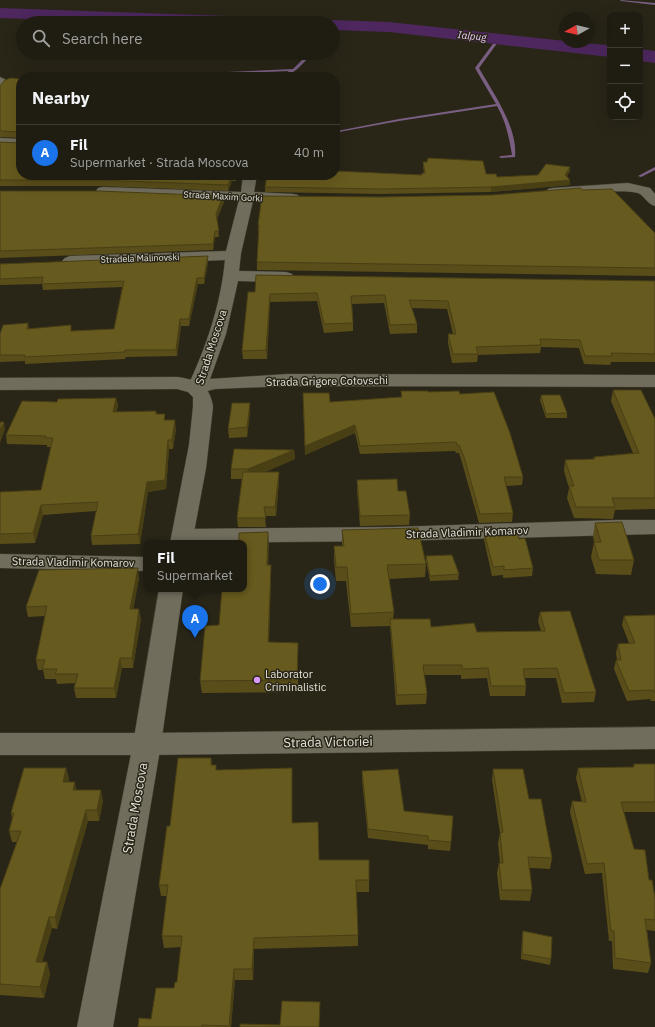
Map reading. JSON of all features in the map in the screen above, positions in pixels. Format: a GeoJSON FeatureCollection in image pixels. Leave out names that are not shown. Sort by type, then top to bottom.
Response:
{"type":"FeatureCollection","features":[{"type":"Feature","properties":{"kind":"street"},"geometry":{"type":"LineString","coordinates":[[0,142],[16,142]]}},
{"type":"Feature","properties":{"kind":"street","name":"Strada Moscova"},"geometry":{"type":"LineString","coordinates":[[182,539],[198,452],[203,404],[202,396],[196,388],[204,372],[218,330],[231,276],[233,254],[247,197],[249,180]]}},
{"type":"Feature","properties":{"kind":"street"},"geometry":{"type":"LineString","coordinates":[[543,193],[619,186],[637,188],[645,191],[655,202]]}},
{"type":"Feature","properties":{"kind":"street","name":"Strada Maxim Gorki"},"geometry":{"type":"LineString","coordinates":[[92,191],[305,198]]}},
{"type":"Feature","properties":{"kind":"street","name":"Stradela Malinovski"},"geometry":{"type":"LineString","coordinates":[[54,262],[233,254]]}},
{"type":"Feature","properties":{"kind":"street"},"geometry":{"type":"LineString","coordinates":[[231,276],[302,277]]}},
{"type":"Feature","properties":{"kind":"street","name":"Strada Grigore Cotovschi"},"geometry":{"type":"LineString","coordinates":[[0,384],[177,383],[188,384],[196,388],[215,383],[288,380],[655,381]]}},
{"type":"Feature","properties":{"kind":"street","name":"Strada Vladimir Komarov"},"geometry":{"type":"LineString","coordinates":[[182,539],[655,527]]}},
{"type":"Feature","properties":{"kind":"street","name":"Strada Vladimir Komarov"},"geometry":{"type":"LineString","coordinates":[[0,561],[143,564]]}},
{"type":"Feature","properties":{"kind":"street","name":"Strada Moscova"},"geometry":{"type":"LineString","coordinates":[[95,1027],[147,744],[171,592]]}},
{"type":"Feature","properties":{"kind":"street","name":"Strada Victoriei"},"geometry":{"type":"LineString","coordinates":[[0,744],[147,744],[655,738]]}},
{"type":"Feature","properties":{"kind":"lane"},"geometry":{"type":"LineString","coordinates":[[0,79],[3,80],[0,88]]}},
{"type":"Feature","properties":{"kind":"building"},"geometry":{"type":"Polygon","coordinates":[[[16,78],[16,132],[0,131],[0,86],[5,80],[16,78]]]}},
{"type":"Feature","properties":{"kind":"building"},"geometry":{"type":"Polygon","coordinates":[[[0,142],[16,143],[16,180],[0,180],[0,142]]]}},
{"type":"Feature","properties":{"kind":"building"},"geometry":{"type":"Polygon","coordinates":[[[428,158],[483,161],[486,174],[496,174],[497,177],[538,175],[546,164],[570,167],[565,175],[570,180],[491,187],[381,189],[265,187],[266,180],[340,180],[340,171],[422,175],[422,173],[425,173],[423,162],[427,162],[428,158]]]}},
{"type":"Feature","properties":{"kind":"building"},"geometry":{"type":"Polygon","coordinates":[[[98,180],[230,180],[228,185],[98,180]]]}},
{"type":"Feature","properties":{"kind":"building"},"geometry":{"type":"Polygon","coordinates":[[[580,188],[583,190],[612,189],[655,233],[655,268],[257,262],[258,225],[262,196],[381,197],[492,195],[580,188]]]}},
{"type":"Feature","properties":{"kind":"building"},"geometry":{"type":"Polygon","coordinates":[[[0,191],[98,191],[223,196],[216,214],[219,231],[215,231],[213,244],[0,251],[0,191]]]}},
{"type":"Feature","properties":{"kind":"building"},"geometry":{"type":"Polygon","coordinates":[[[208,256],[204,278],[197,278],[189,319],[180,319],[176,350],[125,350],[125,352],[24,357],[25,355],[0,355],[0,334],[3,325],[28,323],[27,329],[71,325],[71,331],[114,329],[124,281],[42,284],[43,277],[0,279],[0,264],[208,256]]]}},
{"type":"Feature","properties":{"kind":"building"},"geometry":{"type":"Polygon","coordinates":[[[256,275],[655,281],[655,354],[611,353],[612,356],[585,356],[580,340],[540,339],[541,345],[476,347],[478,354],[453,354],[448,334],[456,334],[448,301],[409,300],[417,324],[390,325],[385,295],[351,296],[353,323],[324,324],[317,293],[270,294],[266,350],[242,351],[248,292],[255,292],[256,275]]]}},
{"type":"Feature","properties":{"kind":"building"},"geometry":{"type":"Polygon","coordinates":[[[613,390],[641,390],[655,419],[655,498],[612,498],[615,507],[576,507],[569,486],[574,486],[565,460],[595,459],[594,457],[639,453],[613,390]]]}},
{"type":"Feature","properties":{"kind":"building"},"geometry":{"type":"Polygon","coordinates":[[[401,391],[459,391],[460,394],[494,392],[510,433],[523,477],[504,477],[513,513],[480,514],[464,457],[459,445],[457,445],[456,442],[360,446],[355,425],[305,446],[303,393],[329,393],[330,402],[402,397],[401,391]]]}},
{"type":"Feature","properties":{"kind":"building"},"geometry":{"type":"Polygon","coordinates":[[[541,395],[560,395],[567,413],[546,414],[541,395]]]}},
{"type":"Feature","properties":{"kind":"building"},"geometry":{"type":"Polygon","coordinates":[[[116,398],[113,412],[156,411],[156,414],[165,414],[164,420],[175,420],[172,440],[168,440],[165,480],[147,482],[138,534],[91,536],[98,502],[41,505],[33,533],[0,534],[0,492],[41,490],[53,438],[45,438],[46,436],[6,435],[22,401],[57,402],[58,399],[116,398]]]}},
{"type":"Feature","properties":{"kind":"building"},"geometry":{"type":"Polygon","coordinates":[[[232,403],[250,403],[247,427],[228,429],[232,403]]]}},
{"type":"Feature","properties":{"kind":"building"},"geometry":{"type":"Polygon","coordinates":[[[0,422],[4,422],[0,431],[0,422]]]}},
{"type":"Feature","properties":{"kind":"building"},"geometry":{"type":"Polygon","coordinates":[[[234,449],[294,450],[248,469],[231,469],[234,449]]]}},
{"type":"Feature","properties":{"kind":"building"},"geometry":{"type":"Polygon","coordinates":[[[243,472],[279,472],[275,507],[264,507],[266,518],[237,518],[243,472]]]}},
{"type":"Feature","properties":{"kind":"building"},"geometry":{"type":"Polygon","coordinates":[[[397,479],[398,491],[406,491],[410,515],[360,516],[357,480],[397,479]]]}},
{"type":"Feature","properties":{"kind":"building"},"geometry":{"type":"Polygon","coordinates":[[[622,522],[634,560],[599,560],[594,542],[601,542],[595,523],[622,522]]]}},
{"type":"Feature","properties":{"kind":"building"},"geometry":{"type":"Polygon","coordinates":[[[418,528],[426,564],[387,565],[394,612],[351,614],[347,567],[336,567],[334,546],[344,546],[342,530],[418,528]]]}},
{"type":"Feature","properties":{"kind":"building"},"geometry":{"type":"Polygon","coordinates":[[[517,531],[519,539],[525,538],[533,568],[504,570],[504,566],[493,567],[484,532],[517,531]]]}},
{"type":"Feature","properties":{"kind":"building"},"geometry":{"type":"Polygon","coordinates":[[[268,532],[267,565],[271,565],[268,642],[298,643],[297,680],[200,681],[205,626],[219,625],[222,592],[247,592],[247,540],[239,540],[239,533],[268,532]]]}},
{"type":"Feature","properties":{"kind":"building"},"geometry":{"type":"Polygon","coordinates":[[[452,555],[459,574],[430,576],[426,556],[452,555]]]}},
{"type":"Feature","properties":{"kind":"building"},"geometry":{"type":"Polygon","coordinates":[[[138,568],[130,609],[139,609],[132,658],[120,658],[114,688],[74,688],[78,674],[55,674],[57,669],[42,669],[45,660],[36,660],[47,606],[26,607],[39,570],[138,568]]]}},
{"type":"Feature","properties":{"kind":"building"},"geometry":{"type":"Polygon","coordinates":[[[570,611],[596,692],[564,693],[557,668],[523,669],[526,686],[491,686],[488,668],[462,669],[462,665],[423,665],[427,694],[397,695],[390,619],[430,619],[431,627],[474,623],[477,632],[545,631],[540,612],[570,611]]]}},
{"type":"Feature","properties":{"kind":"building"},"geometry":{"type":"Polygon","coordinates":[[[655,615],[655,692],[653,692],[653,690],[629,691],[616,660],[621,660],[618,644],[635,643],[624,616],[655,615]]]}},
{"type":"Feature","properties":{"kind":"building"},"geometry":{"type":"Polygon","coordinates":[[[178,758],[211,758],[211,765],[216,765],[216,770],[292,768],[292,823],[318,822],[319,860],[369,860],[369,880],[356,880],[358,935],[254,938],[252,969],[234,969],[229,1026],[202,1025],[202,1027],[138,1027],[139,1018],[151,1019],[156,988],[174,988],[175,982],[177,982],[182,936],[162,936],[168,885],[159,885],[167,826],[170,826],[178,758]]]}},
{"type":"Feature","properties":{"kind":"building"},"geometry":{"type":"Polygon","coordinates":[[[634,764],[655,764],[655,802],[621,802],[634,849],[645,850],[649,880],[652,880],[655,898],[655,920],[645,919],[651,963],[615,958],[614,931],[611,931],[604,863],[587,864],[572,801],[586,802],[578,768],[634,767],[634,764]]]}},
{"type":"Feature","properties":{"kind":"building"},"geometry":{"type":"Polygon","coordinates":[[[24,768],[66,768],[63,782],[75,782],[73,790],[101,790],[97,810],[86,810],[55,917],[49,917],[36,962],[47,962],[40,987],[0,984],[0,889],[21,831],[9,831],[14,813],[11,813],[24,768]]]}},
{"type":"Feature","properties":{"kind":"building"},"geometry":{"type":"Polygon","coordinates":[[[398,769],[404,811],[453,816],[451,842],[428,840],[428,836],[368,829],[362,771],[398,769]]]}},
{"type":"Feature","properties":{"kind":"building"},"geometry":{"type":"Polygon","coordinates":[[[493,769],[523,769],[529,799],[541,799],[552,858],[528,857],[532,890],[502,890],[499,863],[503,863],[500,833],[503,832],[493,769]]]}},
{"type":"Feature","properties":{"kind":"building"},"geometry":{"type":"Polygon","coordinates":[[[523,931],[552,937],[551,959],[522,954],[523,931]]]}},
{"type":"Feature","properties":{"kind":"building"},"geometry":{"type":"Polygon","coordinates":[[[282,1001],[320,1002],[319,1027],[240,1027],[240,1024],[280,1025],[282,1001]]]}},
{"type":"Feature","properties":{"kind":"waterway"},"geometry":{"type":"LineString","coordinates":[[621,0],[655,4]]}},
{"type":"Feature","properties":{"kind":"waterway","name":"Ialpug"},"geometry":{"type":"LineString","coordinates":[[0,13],[85,16]]}},
{"type":"Feature","properties":{"kind":"waterway","name":"Ialpug"},"geometry":{"type":"LineString","coordinates":[[340,25],[389,27],[607,51]]}},
{"type":"Feature","properties":{"kind":"waterway"},"geometry":{"type":"LineString","coordinates":[[499,38],[477,68],[505,116],[511,135],[514,156],[501,157]]}},
{"type":"Feature","properties":{"kind":"waterway","name":"Ialpug"},"geometry":{"type":"LineString","coordinates":[[643,55],[655,57]]}},
{"type":"Feature","properties":{"kind":"waterway"},"geometry":{"type":"LineString","coordinates":[[294,70],[304,60]]}},
{"type":"Feature","properties":{"kind":"waterway"},"geometry":{"type":"LineString","coordinates":[[249,72],[294,70]]}},
{"type":"Feature","properties":{"kind":"waterway"},"geometry":{"type":"LineString","coordinates":[[290,72],[294,70]]}},
{"type":"Feature","properties":{"kind":"waterway"},"geometry":{"type":"LineString","coordinates":[[340,131],[498,105]]}},
{"type":"Feature","properties":{"kind":"waterway"},"geometry":{"type":"LineString","coordinates":[[640,176],[655,168]]}},
{"type":"Feature","properties":{"kind":"place","name":"Fil"},"geometry":{"type":"Point","coordinates":[195,638]}},
{"type":"Feature","properties":{"kind":"place","name":"Laborator Criminalistic"},"geometry":{"type":"Point","coordinates":[257,680]}}]}
